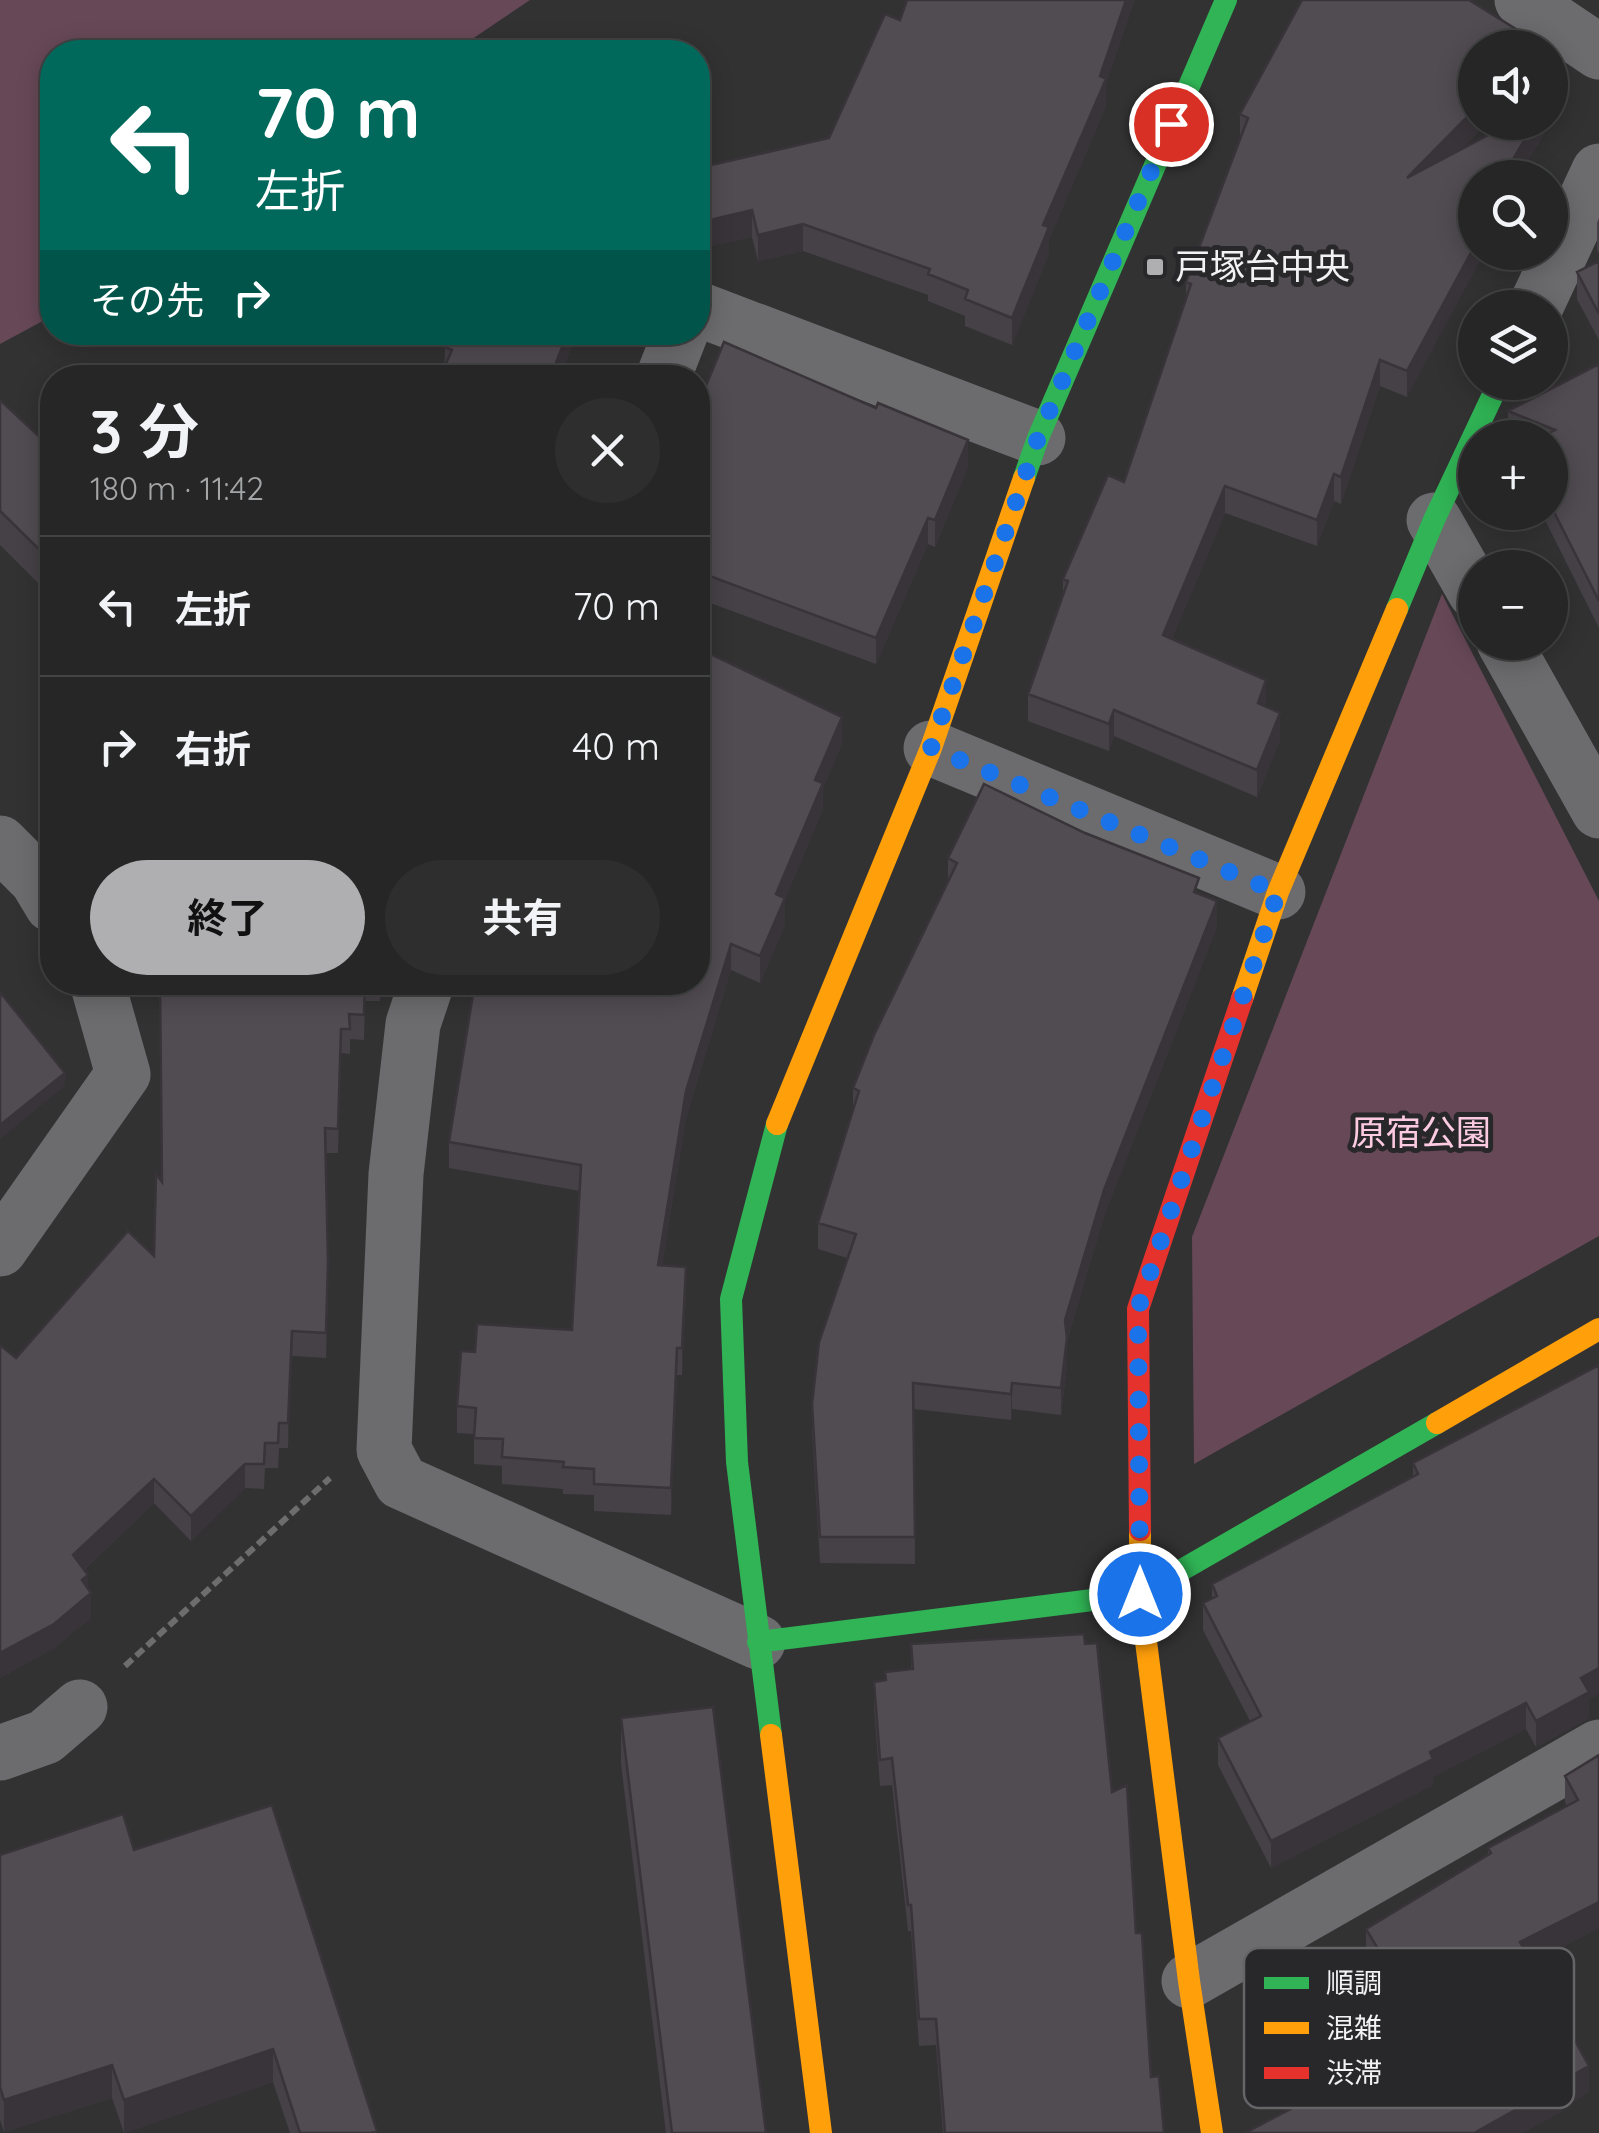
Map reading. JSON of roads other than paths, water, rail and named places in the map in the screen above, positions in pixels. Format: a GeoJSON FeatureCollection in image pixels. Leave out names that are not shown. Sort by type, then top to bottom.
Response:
{"type":"FeatureCollection","features":[{"type":"Feature","properties":{"kind":"street"},"geometry":{"type":"LineString","coordinates":[[821,2133],[737,1462],[731,1299],[773,1134],[931,748],[1038,438],[1226,0]]}},
{"type":"Feature","properties":{"kind":"street"},"geometry":{"type":"LineString","coordinates":[[1522,0],[1599,52]]}},
{"type":"Feature","properties":{"kind":"street"},"geometry":{"type":"LineString","coordinates":[[1542,290],[1599,170]]}},
{"type":"Feature","properties":{"kind":"street"},"geometry":{"type":"LineString","coordinates":[[710,315],[1038,438]]}},
{"type":"Feature","properties":{"kind":"street"},"geometry":{"type":"LineString","coordinates":[[1212,2133],[1140,1594],[1138,1309],[1278,892],[1434,520],[1491,400]]}},
{"type":"Feature","properties":{"kind":"street"},"geometry":{"type":"LineString","coordinates":[[1434,520],[1458,562]]}},
{"type":"Feature","properties":{"kind":"street"},"geometry":{"type":"LineString","coordinates":[[1514,660],[1599,810]]}},
{"type":"Feature","properties":{"kind":"street"},"geometry":{"type":"LineString","coordinates":[[931,748],[1278,892]]}},
{"type":"Feature","properties":{"kind":"street"},"geometry":{"type":"LineString","coordinates":[[0,843],[40,884]]}},
{"type":"Feature","properties":{"kind":"street"},"geometry":{"type":"LineString","coordinates":[[0,1248],[123,1074],[101,995]]}},
{"type":"Feature","properties":{"kind":"street"},"geometry":{"type":"LineString","coordinates":[[423,995],[413,1024],[396,1174],[384,1450],[401,1482],[758,1642],[1140,1594],[1599,1330]]}},
{"type":"Feature","properties":{"kind":"street"},"geometry":{"type":"LineString","coordinates":[[0,1753],[45,1737],[80,1707]]}},
{"type":"Feature","properties":{"kind":"street"},"geometry":{"type":"LineString","coordinates":[[1245,1948],[1599,1747]]}},
{"type":"Feature","properties":{"kind":"street"},"geometry":{"type":"LineString","coordinates":[[1189,1980],[1244,1949]]}},
{"type":"Feature","properties":{"kind":"place","name":"戸塚台中央"},"geometry":{"type":"Point","coordinates":[1155,267]}},
{"type":"Feature","properties":{"kind":"park label","name":"原宿公園"},"geometry":{"type":"Point","coordinates":[1421,1133]}}]}
